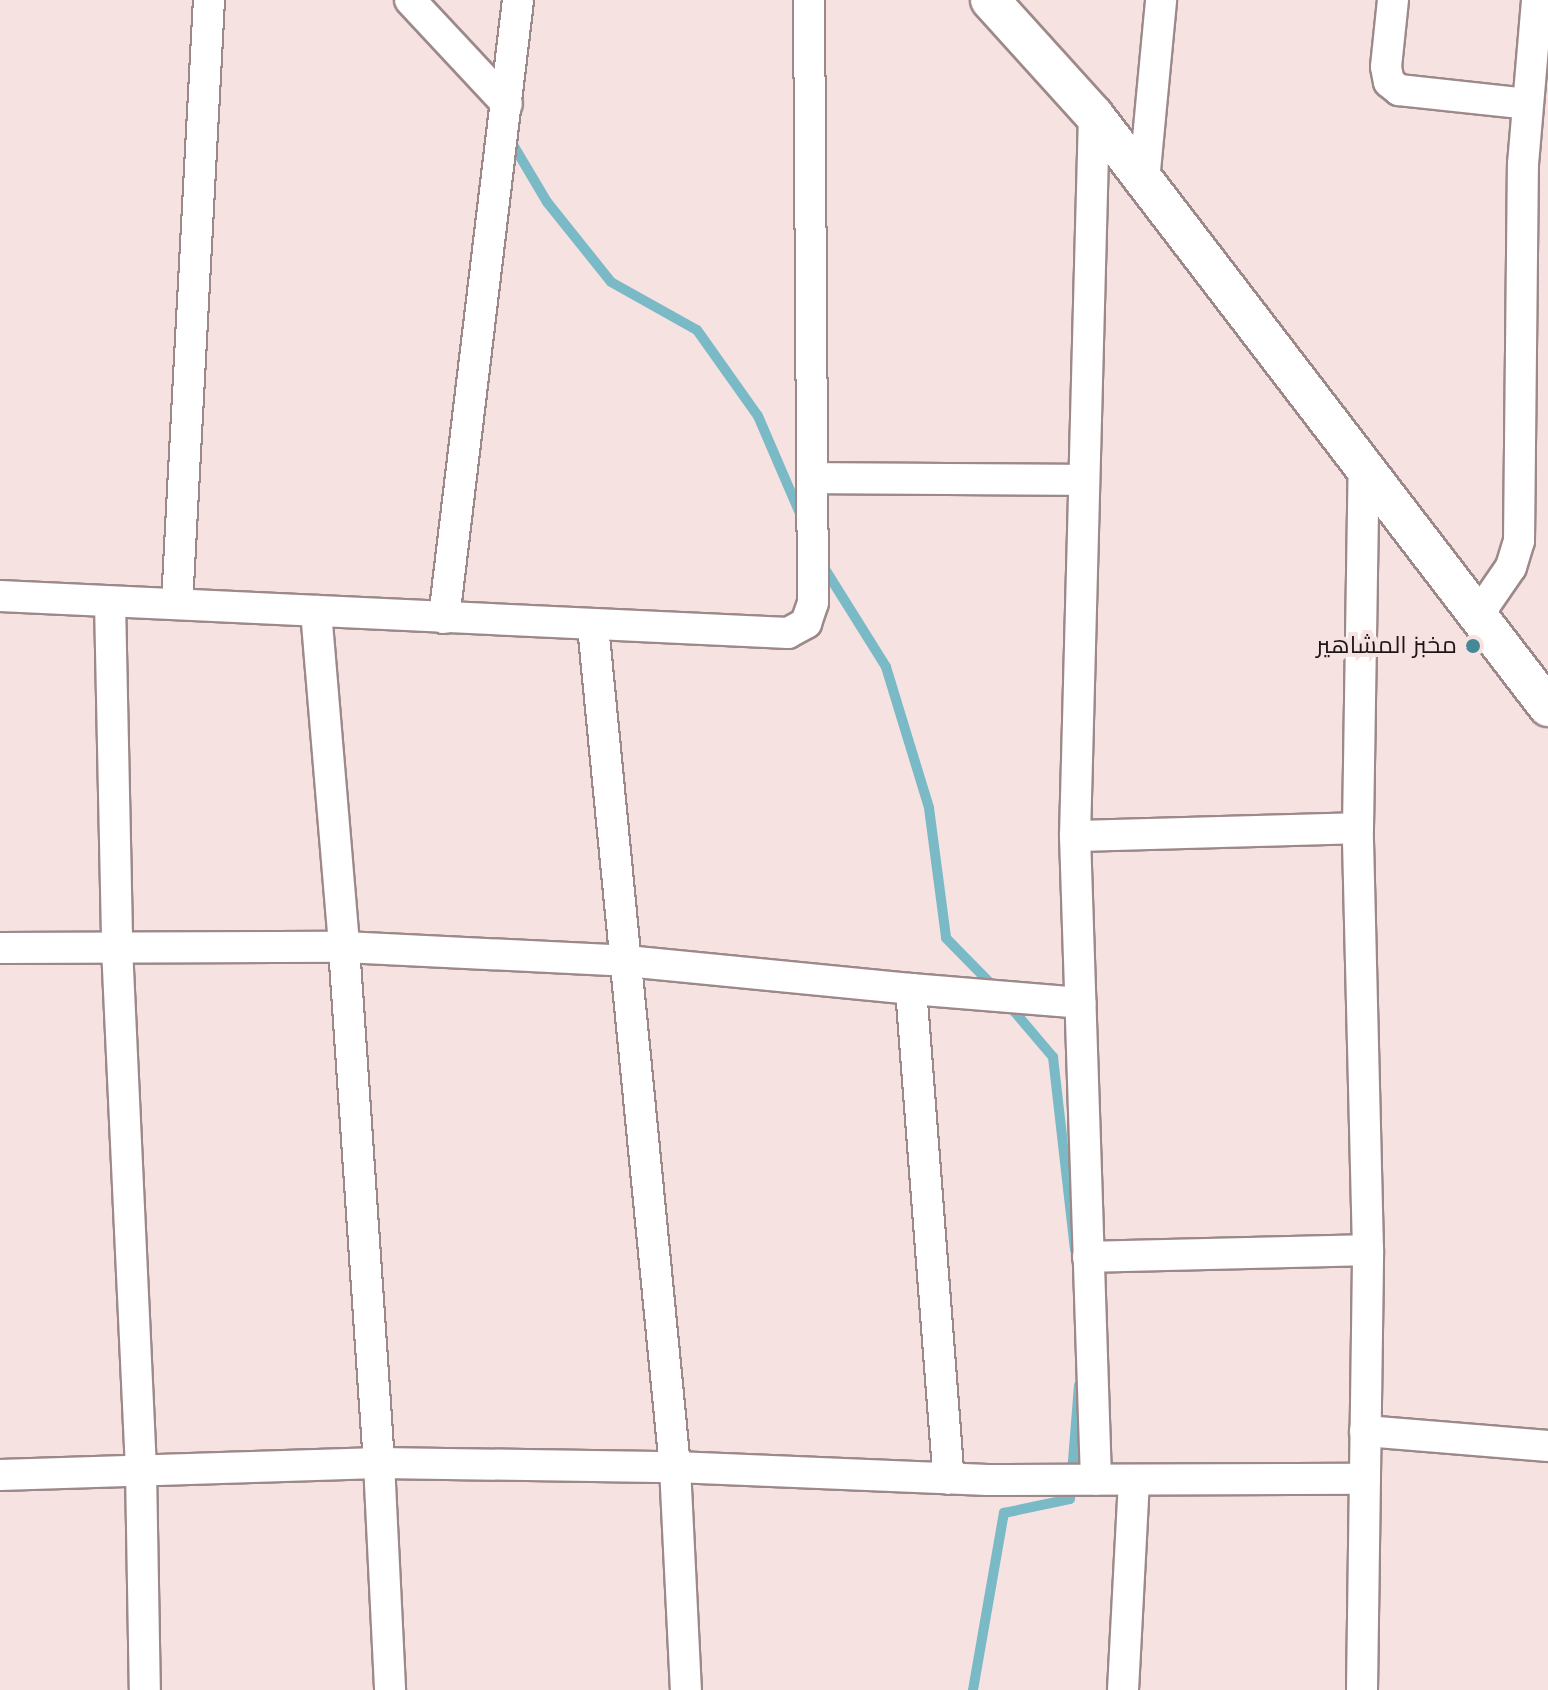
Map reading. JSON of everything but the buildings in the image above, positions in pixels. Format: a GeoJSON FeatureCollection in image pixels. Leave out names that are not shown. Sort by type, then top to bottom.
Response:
{"type":"FeatureCollection","features":[{"type":"Feature","properties":{"kind":"street"},"geometry":{"type":"LineString","coordinates":[[177,604],[209,0]]}},
{"type":"Feature","properties":{"kind":"street"},"geometry":{"type":"LineString","coordinates":[[410,0],[507,104]]}},
{"type":"Feature","properties":{"kind":"street"},"geometry":{"type":"LineString","coordinates":[[444,618],[518,0]]}},
{"type":"Feature","properties":{"kind":"street"},"geometry":{"type":"LineString","coordinates":[[0,596],[788,633],[806,623],[813,603],[809,0]]}},
{"type":"Feature","properties":{"kind":"street"},"geometry":{"type":"LineString","coordinates":[[990,0],[1094,115],[1548,707]]}},
{"type":"Feature","properties":{"kind":"street"},"geometry":{"type":"LineString","coordinates":[[1144,181],[1161,0]]}},
{"type":"Feature","properties":{"kind":"street"},"geometry":{"type":"LineString","coordinates":[[1393,0],[1386,67],[1389,82],[1399,90],[1527,104]]}},
{"type":"Feature","properties":{"kind":"street"},"geometry":{"type":"LineString","coordinates":[[1478,615],[1511,567],[1519,541],[1535,165],[1527,104],[1537,0]]}},
{"type":"Feature","properties":{"kind":"street"},"geometry":{"type":"LineString","coordinates":[[1094,115],[1075,836],[1096,1480]]}},
{"type":"Feature","properties":{"kind":"street"},"geometry":{"type":"LineString","coordinates":[[1362,1690],[1368,1250],[1358,828],[1364,465]]}},
{"type":"Feature","properties":{"kind":"street"},"geometry":{"type":"LineString","coordinates":[[812,478],[1084,480]]}},
{"type":"Feature","properties":{"kind":"street"},"geometry":{"type":"LineString","coordinates":[[110,602],[117,947],[141,1470],[145,1690]]}},
{"type":"Feature","properties":{"kind":"street"},"geometry":{"type":"LineString","coordinates":[[316,611],[344,947],[379,1463],[390,1690]]}},
{"type":"Feature","properties":{"kind":"street"},"geometry":{"type":"LineString","coordinates":[[593,626],[675,1467],[686,1690]]}},
{"type":"Feature","properties":{"kind":"street"},"geometry":{"type":"LineString","coordinates":[[1075,836],[1358,828]]}},
{"type":"Feature","properties":{"kind":"street"},"geometry":{"type":"LineString","coordinates":[[0,948],[344,947],[626,961],[1080,1003]]}},
{"type":"Feature","properties":{"kind":"street"},"geometry":{"type":"LineString","coordinates":[[911,989],[949,1479]]}},
{"type":"Feature","properties":{"kind":"street"},"geometry":{"type":"LineString","coordinates":[[1088,1257],[1368,1250]]}},
{"type":"Feature","properties":{"kind":"street"},"geometry":{"type":"LineString","coordinates":[[1365,1431],[1548,1446]]}},
{"type":"Feature","properties":{"kind":"street"},"geometry":{"type":"LineString","coordinates":[[0,1475],[379,1463],[675,1467],[949,1479],[1365,1479]]}},
{"type":"Feature","properties":{"kind":"street"},"geometry":{"type":"LineString","coordinates":[[1123,1690],[1134,1480]]}},
{"type":"Feature","properties":{"kind":"waterway"},"geometry":{"type":"LineString","coordinates":[[509,138],[547,202],[611,282],[697,330],[758,416],[802,518]]}},
{"type":"Feature","properties":{"kind":"waterway"},"geometry":{"type":"LineString","coordinates":[[823,566],[886,667],[929,808],[946,938],[995,988]]}},
{"type":"Feature","properties":{"kind":"waterway"},"geometry":{"type":"LineString","coordinates":[[1008,1004],[1053,1057],[1075,1250]]}},
{"type":"Feature","properties":{"kind":"waterway"},"geometry":{"type":"LineString","coordinates":[[973,1690],[1004,1513],[1070,1499],[1079,1385]]}},
{"type":"Feature","properties":{"kind":"place","name":"مخبز المشاهير"},"geometry":{"type":"Point","coordinates":[1473,646]}}]}
